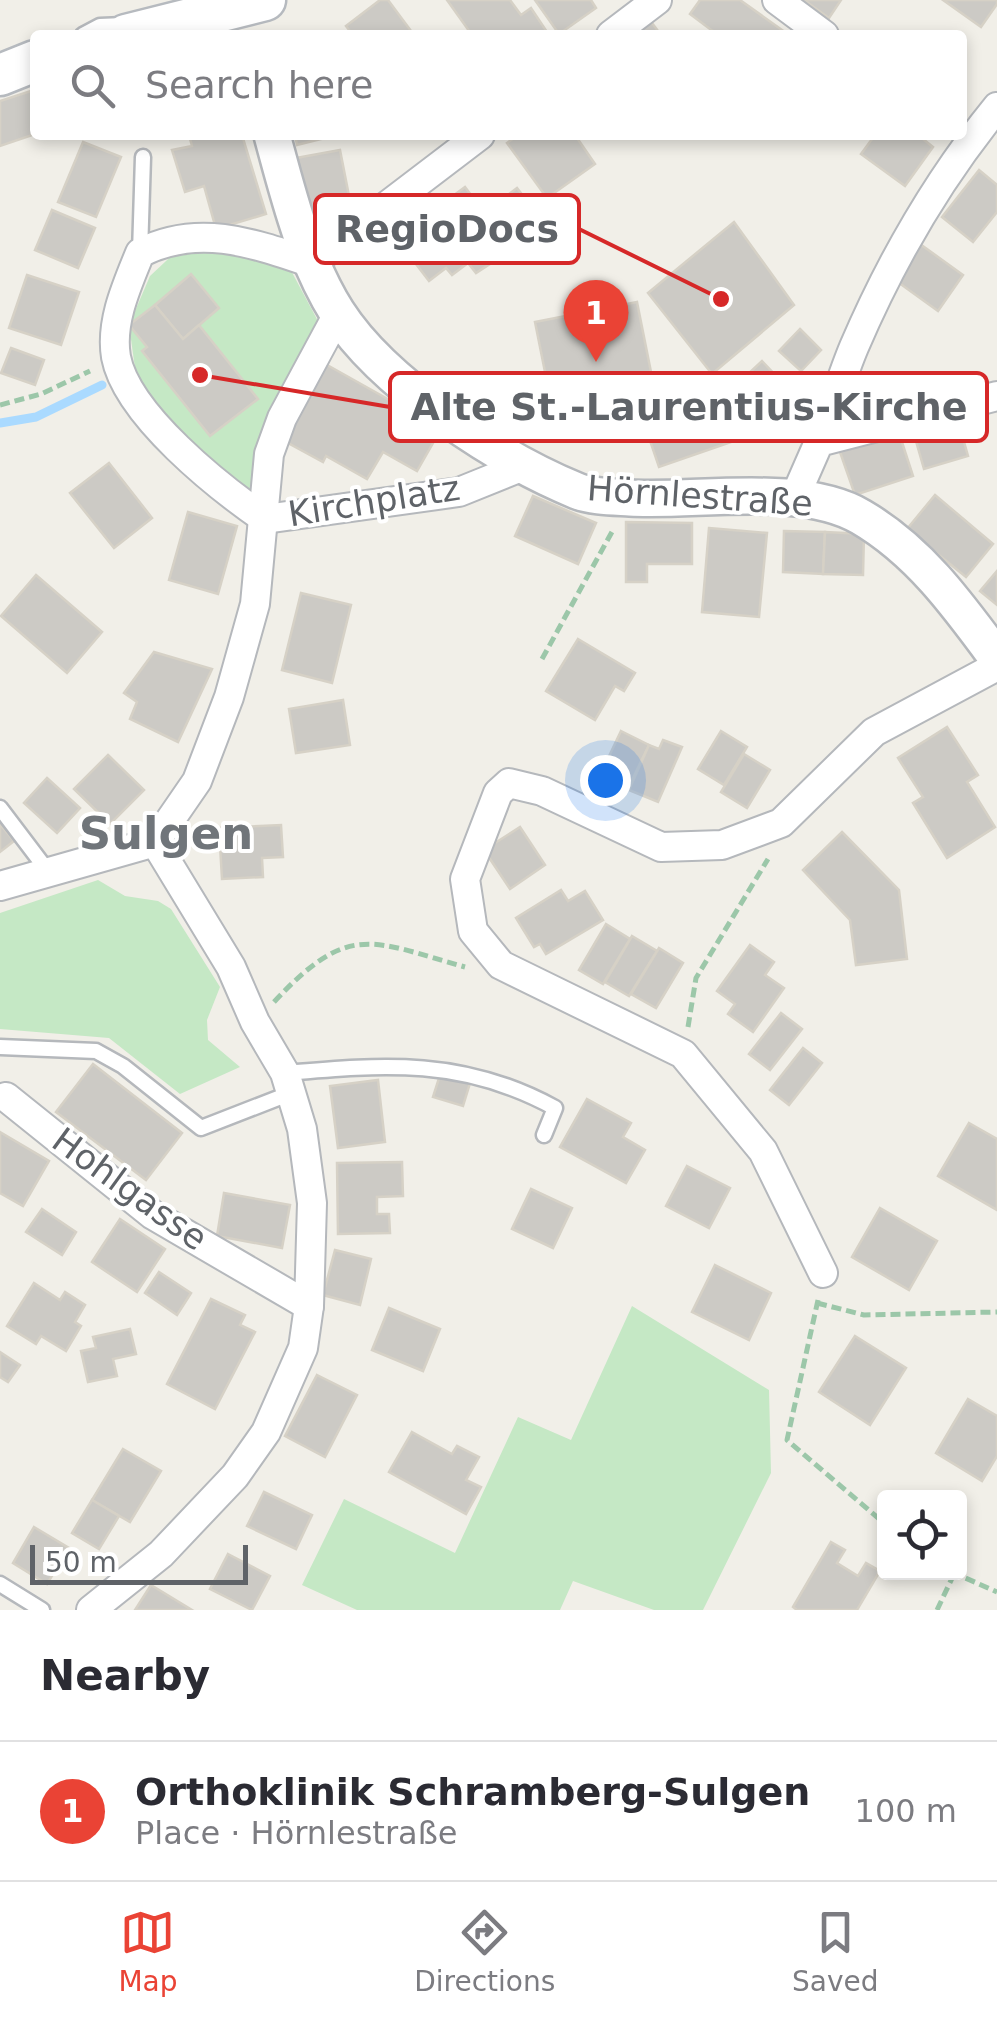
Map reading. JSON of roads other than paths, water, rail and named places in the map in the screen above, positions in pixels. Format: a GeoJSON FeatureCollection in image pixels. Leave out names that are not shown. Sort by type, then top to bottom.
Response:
{"type":"FeatureCollection","features":[{"type":"Feature","properties":{"kind":"main road"},"geometry":{"type":"LineString","coordinates":[[147,30],[252,14]]}},
{"type":"Feature","properties":{"kind":"main road"},"geometry":{"type":"LineString","coordinates":[[0,75],[30,63]]}},
{"type":"Feature","properties":{"kind":"street"},"geometry":{"type":"LineString","coordinates":[[618,30],[657,0]]}},
{"type":"Feature","properties":{"kind":"street"},"geometry":{"type":"LineString","coordinates":[[777,0],[817,30]]}},
{"type":"Feature","properties":{"kind":"street"},"geometry":{"type":"LineString","coordinates":[[967,135],[997,107]]}},
{"type":"Feature","properties":{"kind":"street","name":"Kirchplatz"},"geometry":{"type":"LineString","coordinates":[[274,140],[312,263],[338,314],[398,379],[477,440],[526,465]]}},
{"type":"Feature","properties":{"kind":"street"},"geometry":{"type":"LineString","coordinates":[[266,520],[222,490],[176,447],[140,404],[116,358],[119,308],[140,253],[163,241],[192,236],[246,241],[312,263],[473,140]]}},
{"type":"Feature","properties":{"kind":"street"},"geometry":{"type":"LineString","coordinates":[[794,499],[854,346],[962,140]]}},
{"type":"Feature","properties":{"kind":"street"},"geometry":{"type":"LineString","coordinates":[[0,886],[155,842],[196,781],[230,697],[255,604],[266,520],[268,454],[282,418],[338,314]]}},
{"type":"Feature","properties":{"kind":"street"},"geometry":{"type":"LineString","coordinates":[[819,442],[997,396]]}},
{"type":"Feature","properties":{"kind":"street","name":"Kirchplatz"},"geometry":{"type":"LineString","coordinates":[[266,520],[459,492],[526,465]]}},
{"type":"Feature","properties":{"kind":"street","name":"Hörnlestraße"},"geometry":{"type":"LineString","coordinates":[[526,465],[581,493],[630,498],[794,499],[829,504],[860,516],[941,582],[997,658]]}},
{"type":"Feature","properties":{"kind":"street"},"geometry":{"type":"LineString","coordinates":[[824,1274],[763,1151],[683,1054],[501,965],[473,931],[465,878],[498,793],[509,783],[542,790],[660,847],[722,845],[781,822],[874,732],[997,666]]}},
{"type":"Feature","properties":{"kind":"street"},"geometry":{"type":"LineString","coordinates":[[92,1610],[160,1554],[251,1454],[266,1432],[303,1348],[310,1306],[312,1203],[302,1129],[288,1083],[231,967],[155,842]]}},
{"type":"Feature","properties":{"kind":"street","name":"Hohlgasse"},"geometry":{"type":"LineString","coordinates":[[6,1097],[153,1215],[310,1306]]}},
{"type":"Feature","properties":{"kind":"lane"},"geometry":{"type":"LineString","coordinates":[[92,30],[100,26],[180,22]]}},
{"type":"Feature","properties":{"kind":"lane"},"geometry":{"type":"LineString","coordinates":[[140,253],[143,157]]}},
{"type":"Feature","properties":{"kind":"lane"},"geometry":{"type":"LineString","coordinates":[[0,808],[47,870]]}},
{"type":"Feature","properties":{"kind":"lane"},"geometry":{"type":"LineString","coordinates":[[0,1047],[96,1050],[123,1066],[200,1128],[288,1083],[428,1066],[478,1075],[554,1108],[544,1135]]}},
{"type":"Feature","properties":{"kind":"lane"},"geometry":{"type":"LineString","coordinates":[[0,1584],[42,1610]]}},
{"type":"Feature","properties":{"kind":"waterway"},"geometry":{"type":"LineString","coordinates":[[0,423],[36,417],[102,385]]}},
{"type":"Feature","properties":{"kind":"place","name":"RegioDocs"},"geometry":{"type":"Point","coordinates":[721,299]}},
{"type":"Feature","properties":{"kind":"place","name":"Orthoklinik Schramberg-Sulgen"},"geometry":{"type":"Point","coordinates":[596,362]}},
{"type":"Feature","properties":{"kind":"place","name":"Alte St.-Laurentius-Kirche"},"geometry":{"type":"Point","coordinates":[200,375]}},
{"type":"Feature","properties":{"kind":"district","name":"Sulgen"},"geometry":{"type":"Point","coordinates":[166,833]}}]}
